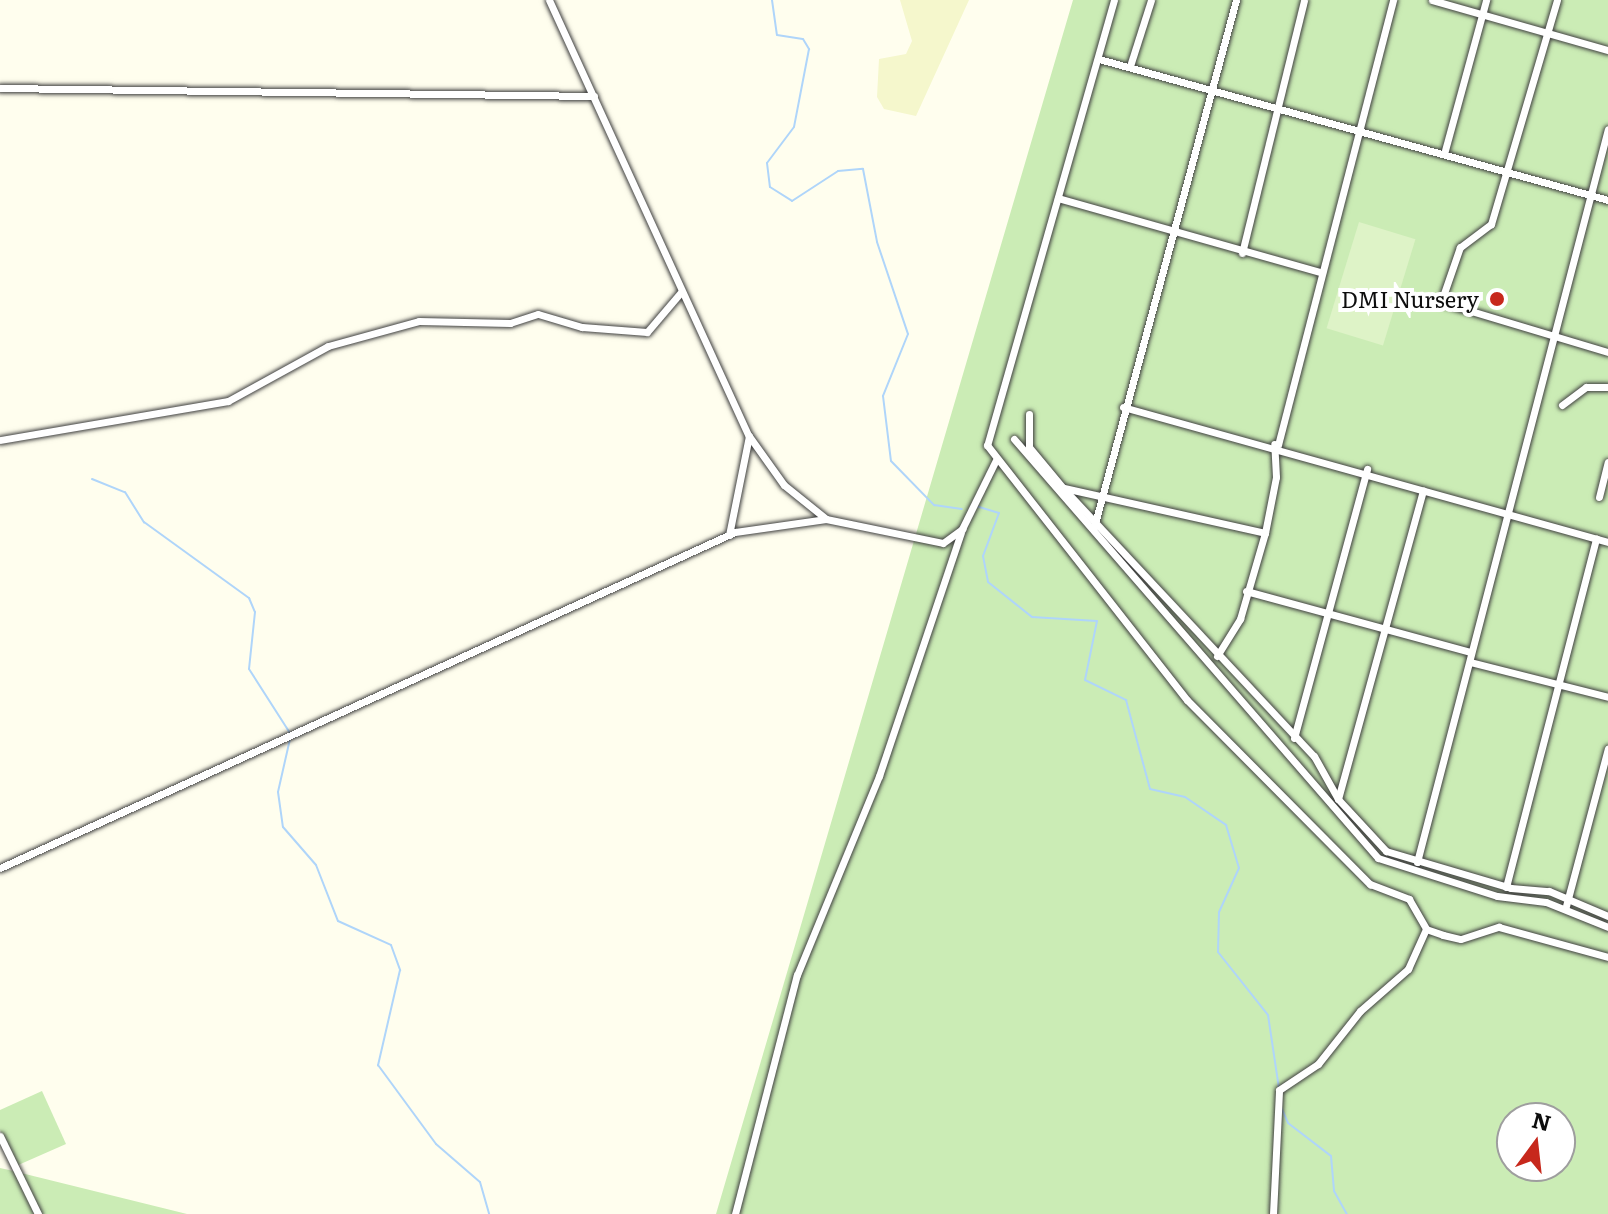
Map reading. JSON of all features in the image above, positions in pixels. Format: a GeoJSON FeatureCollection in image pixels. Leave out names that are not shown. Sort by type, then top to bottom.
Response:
{"type":"FeatureCollection","features":[{"type":"Feature","properties":{"kind":"street"},"geometry":{"type":"LineString","coordinates":[[549,0],[649,206],[681,292],[749,436],[784,485],[826,519]]}},
{"type":"Feature","properties":{"kind":"street"},"geometry":{"type":"LineString","coordinates":[[1114,0],[987,436],[996,460],[1244,764],[1370,884],[1409,899],[1426,929],[1461,939],[1489,928],[1515,929],[1608,957]]}},
{"type":"Feature","properties":{"kind":"street"},"geometry":{"type":"LineString","coordinates":[[1130,66],[1151,0]]}},
{"type":"Feature","properties":{"kind":"street"},"geometry":{"type":"LineString","coordinates":[[1093,530],[1123,407],[1174,233],[1236,0]]}},
{"type":"Feature","properties":{"kind":"street"},"geometry":{"type":"LineString","coordinates":[[1242,253],[1304,0]]}},
{"type":"Feature","properties":{"kind":"street"},"geometry":{"type":"LineString","coordinates":[[1217,656],[1240,619],[1265,533],[1276,477],[1276,444],[1393,0]]}},
{"type":"Feature","properties":{"kind":"street"},"geometry":{"type":"LineString","coordinates":[[1432,0],[1608,50]]}},
{"type":"Feature","properties":{"kind":"street"},"geometry":{"type":"LineString","coordinates":[[1444,154],[1486,0]]}},
{"type":"Feature","properties":{"kind":"street"},"geometry":{"type":"LineString","coordinates":[[1557,0],[1490,227],[1460,247],[1441,302],[1608,352]]}},
{"type":"Feature","properties":{"kind":"street"},"geometry":{"type":"LineString","coordinates":[[1099,59],[1608,200]]}},
{"type":"Feature","properties":{"kind":"street"},"geometry":{"type":"LineString","coordinates":[[0,88],[594,96]]}},
{"type":"Feature","properties":{"kind":"street"},"geometry":{"type":"LineString","coordinates":[[1417,862],[1608,129]]}},
{"type":"Feature","properties":{"kind":"street"},"geometry":{"type":"LineString","coordinates":[[1058,198],[1242,253],[1319,272]]}},
{"type":"Feature","properties":{"kind":"street"},"geometry":{"type":"LineString","coordinates":[[0,440],[228,401],[328,346],[419,321],[510,323],[538,314],[582,327],[647,332],[681,292]]}},
{"type":"Feature","properties":{"kind":"street"},"geometry":{"type":"LineString","coordinates":[[1562,405],[1586,387],[1608,387]]}},
{"type":"Feature","properties":{"kind":"street"},"geometry":{"type":"LineString","coordinates":[[1123,407],[1367,469],[1423,490],[1608,542]]}},
{"type":"Feature","properties":{"kind":"street"},"geometry":{"type":"LineString","coordinates":[[1029,414],[1029,447],[1093,530],[1294,738],[1338,799],[1386,851],[1506,887],[1549,891],[1567,903],[1608,916]]}},
{"type":"Feature","properties":{"kind":"street"},"geometry":{"type":"LineString","coordinates":[[729,535],[749,436]]}},
{"type":"Feature","properties":{"kind":"street"},"geometry":{"type":"LineString","coordinates":[[1014,439],[1333,808],[1388,865],[1564,912],[1608,927]]}},
{"type":"Feature","properties":{"kind":"street"},"geometry":{"type":"LineString","coordinates":[[735,1214],[797,975],[883,765],[962,529],[996,460]]}},
{"type":"Feature","properties":{"kind":"street"},"geometry":{"type":"LineString","coordinates":[[1599,497],[1608,462]]}},
{"type":"Feature","properties":{"kind":"street"},"geometry":{"type":"LineString","coordinates":[[1294,738],[1367,469]]}},
{"type":"Feature","properties":{"kind":"street"},"geometry":{"type":"LineString","coordinates":[[1063,488],[1265,533]]}},
{"type":"Feature","properties":{"kind":"street"},"geometry":{"type":"LineString","coordinates":[[1333,808],[1423,490]]}},
{"type":"Feature","properties":{"kind":"street"},"geometry":{"type":"LineString","coordinates":[[0,868],[729,535],[826,519],[935,544],[962,529]]}},
{"type":"Feature","properties":{"kind":"street"},"geometry":{"type":"LineString","coordinates":[[1506,887],[1596,538]]}},
{"type":"Feature","properties":{"kind":"street"},"geometry":{"type":"LineString","coordinates":[[1246,591],[1471,652]]}},
{"type":"Feature","properties":{"kind":"street"},"geometry":{"type":"LineString","coordinates":[[1470,662],[1608,697]]}},
{"type":"Feature","properties":{"kind":"street"},"geometry":{"type":"LineString","coordinates":[[1247,706],[1254,697]]}},
{"type":"Feature","properties":{"kind":"street"},"geometry":{"type":"LineString","coordinates":[[1564,912],[1608,748]]}},
{"type":"Feature","properties":{"kind":"street"},"geometry":{"type":"LineString","coordinates":[[1347,823],[1354,817]]}},
{"type":"Feature","properties":{"kind":"street"},"geometry":{"type":"LineString","coordinates":[[1273,1214],[1279,1090],[1318,1064],[1360,1011],[1408,969],[1426,929]]}},
{"type":"Feature","properties":{"kind":"street"},"geometry":{"type":"LineString","coordinates":[[0,1136],[38,1214]]}},
{"type":"Feature","properties":{"kind":"green space"},"geometry":{"type":"Polygon","coordinates":[[[900,0],[969,0],[916,116],[884,109],[877,97],[879,59],[906,54],[912,41],[900,0]]]}},
{"type":"Feature","properties":{"kind":"green space"},"geometry":{"type":"Polygon","coordinates":[[[1073,0],[1608,0],[1608,1214],[716,1214],[1073,0]]]}},
{"type":"Feature","properties":{"kind":"green space"},"geometry":{"type":"Polygon","coordinates":[[[1359,222],[1415,239],[1383,345],[1327,328],[1359,222]]]}},
{"type":"Feature","properties":{"kind":"green space"},"geometry":{"type":"Polygon","coordinates":[[[42,1091],[66,1144],[16,1166],[0,1130],[0,1110],[42,1091]]]}},
{"type":"Feature","properties":{"kind":"green space"},"geometry":{"type":"Polygon","coordinates":[[[0,1168],[9,1170],[187,1214],[0,1214],[0,1168]]]}},
{"type":"Feature","properties":{"kind":"waterway"},"geometry":{"type":"LineString","coordinates":[[772,0],[777,35],[803,39],[809,49],[794,127],[767,163],[770,187],[792,201],[838,171],[863,169],[877,242],[908,334],[883,396],[891,461],[934,505],[962,509]]}},
{"type":"Feature","properties":{"kind":"waterway"},"geometry":{"type":"LineString","coordinates":[[92,479],[125,492],[144,522],[249,598],[255,612],[249,669],[290,733]]}},
{"type":"Feature","properties":{"kind":"waterway"},"geometry":{"type":"LineString","coordinates":[[976,506],[999,513],[983,556],[988,582],[1032,617],[1097,621],[1085,680],[1126,700],[1150,789],[1185,797],[1226,825],[1239,868],[1219,912],[1218,952],[1268,1015],[1279,1089]]}},
{"type":"Feature","properties":{"kind":"waterway"},"geometry":{"type":"LineString","coordinates":[[290,739],[278,792],[283,827],[316,865],[338,921],[391,945],[400,970],[378,1065],[436,1144],[480,1182],[489,1214]]}},
{"type":"Feature","properties":{"kind":"waterway"},"geometry":{"type":"LineString","coordinates":[[1281,1107],[1288,1123],[1331,1156],[1334,1191],[1347,1214]]}},
{"type":"Feature","properties":{"kind":"place","name":"DMI Nursery"},"geometry":{"type":"Point","coordinates":[1497,299]}}]}
